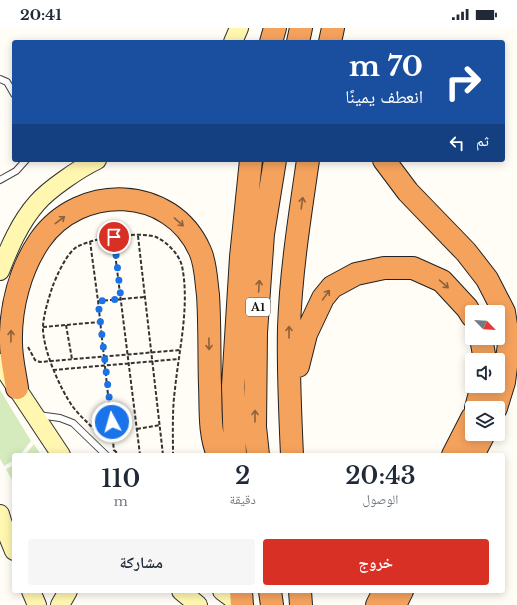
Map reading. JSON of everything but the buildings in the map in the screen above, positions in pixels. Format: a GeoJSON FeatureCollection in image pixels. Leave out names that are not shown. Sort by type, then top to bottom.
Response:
{"type":"FeatureCollection","features":[{"type":"Feature","properties":{"kind":"highway"},"geometry":{"type":"LineString","coordinates":[[272,40],[275,28]]}},
{"type":"Feature","properties":{"kind":"highway"},"geometry":{"type":"LineString","coordinates":[[298,40],[301,28]]}},
{"type":"Feature","properties":{"kind":"highway"},"geometry":{"type":"LineString","coordinates":[[330,40],[333,28]]}},
{"type":"Feature","properties":{"kind":"highway"},"geometry":{"type":"LineString","coordinates":[[343,28],[343,40]]}},
{"type":"Feature","properties":{"kind":"highway","name":"A1"},"geometry":{"type":"LineString","coordinates":[[235,453],[233,386],[241,257],[252,162]]}},
{"type":"Feature","properties":{"kind":"highway","name":"A1"},"geometry":{"type":"LineString","coordinates":[[258,453],[255,427],[256,333],[263,234],[275,162]]}},
{"type":"Feature","properties":{"kind":"highway"},"geometry":{"type":"LineString","coordinates":[[292,453],[289,326],[296,247],[308,162]]}},
{"type":"Feature","properties":{"kind":"highway"},"geometry":{"type":"LineString","coordinates":[[386,162],[408,192],[470,258],[487,279],[504,312],[509,344],[504,382],[498,401]]}},
{"type":"Feature","properties":{"kind":"highway"},"geometry":{"type":"LineString","coordinates":[[17,388],[11,344],[11,317],[21,277],[40,239],[58,221],[79,208],[102,200],[122,199],[147,202],[168,212],[188,230],[200,252],[206,277],[208,308],[211,428],[217,453]]}},
{"type":"Feature","properties":{"kind":"highway"},"geometry":{"type":"LineString","coordinates":[[290,411],[300,354],[306,334],[323,298],[332,287],[356,274],[384,268],[413,268],[442,281],[465,306]]}},
{"type":"Feature","properties":{"kind":"highway"},"geometry":{"type":"LineString","coordinates":[[454,453],[465,432]]}},
{"type":"Feature","properties":{"kind":"highway"},"geometry":{"type":"LineString","coordinates":[[474,453],[480,441]]}},
{"type":"Feature","properties":{"kind":"highway"},"geometry":{"type":"LineString","coordinates":[[241,593],[241,605]]}},
{"type":"Feature","properties":{"kind":"highway"},"geometry":{"type":"LineString","coordinates":[[270,593],[272,605]]}},
{"type":"Feature","properties":{"kind":"highway"},"geometry":{"type":"LineString","coordinates":[[300,593],[301,605]]}},
{"type":"Feature","properties":{"kind":"highway"},"geometry":{"type":"LineString","coordinates":[[377,605],[383,593]]}},
{"type":"Feature","properties":{"kind":"highway"},"geometry":{"type":"LineString","coordinates":[[395,605],[401,593]]}},
{"type":"Feature","properties":{"kind":"main road"},"geometry":{"type":"LineString","coordinates":[[234,40],[239,28]]}},
{"type":"Feature","properties":{"kind":"main road"},"geometry":{"type":"LineString","coordinates":[[0,252],[19,221],[37,203],[76,172],[94,162]]}},
{"type":"Feature","properties":{"kind":"main road"},"geometry":{"type":"LineString","coordinates":[[0,271],[10,247],[37,203]]}},
{"type":"Feature","properties":{"kind":"main road"},"geometry":{"type":"LineString","coordinates":[[0,363],[60,453]]}},
{"type":"Feature","properties":{"kind":"main road"},"geometry":{"type":"LineString","coordinates":[[0,499],[12,518]]}},
{"type":"Feature","properties":{"kind":"main road"},"geometry":{"type":"LineString","coordinates":[[0,514],[12,545]]}},
{"type":"Feature","properties":{"kind":"main road"},"geometry":{"type":"LineString","coordinates":[[32,593],[37,605]]}},
{"type":"Feature","properties":{"kind":"main road"},"geometry":{"type":"LineString","coordinates":[[44,593],[47,605]]}},
{"type":"Feature","properties":{"kind":"main road"},"geometry":{"type":"LineString","coordinates":[[60,605],[67,593]]}},
{"type":"Feature","properties":{"kind":"main road"},"geometry":{"type":"LineString","coordinates":[[225,593],[241,605]]}},
{"type":"Feature","properties":{"kind":"lane"},"geometry":{"type":"LineString","coordinates":[[0,79],[7,82],[12,91]]}},
{"type":"Feature","properties":{"kind":"lane"},"geometry":{"type":"LineString","coordinates":[[0,180],[16,171],[24,162]]}},
{"type":"Feature","properties":{"kind":"lane"},"geometry":{"type":"LineString","coordinates":[[34,414],[60,418],[73,423],[104,453]]}},
{"type":"Feature","properties":{"kind":"path"},"geometry":{"type":"LineString","coordinates":[[138,236],[164,453]]}},
{"type":"Feature","properties":{"kind":"path"},"geometry":{"type":"LineString","coordinates":[[99,434],[69,401],[53,370],[46,351],[43,327],[45,312],[54,281],[74,249],[90,241],[114,237],[149,236],[161,240],[173,251],[182,265],[184,300],[173,406],[173,453]]}},
{"type":"Feature","properties":{"kind":"path"},"geometry":{"type":"LineString","coordinates":[[114,237],[140,453]]}},
{"type":"Feature","properties":{"kind":"path"},"geometry":{"type":"LineString","coordinates":[[90,241],[115,450]]}},
{"type":"Feature","properties":{"kind":"path"},"geometry":{"type":"LineString","coordinates":[[98,301],[145,297]]}},
{"type":"Feature","properties":{"kind":"path"},"geometry":{"type":"LineString","coordinates":[[43,327],[100,322]]}},
{"type":"Feature","properties":{"kind":"path"},"geometry":{"type":"LineString","coordinates":[[66,325],[72,359]]}},
{"type":"Feature","properties":{"kind":"path"},"geometry":{"type":"LineString","coordinates":[[28,346],[35,360],[40,362],[180,350]]}},
{"type":"Feature","properties":{"kind":"path"},"geometry":{"type":"LineString","coordinates":[[53,370],[129,364],[179,358]]}},
{"type":"Feature","properties":{"kind":"path"},"geometry":{"type":"LineString","coordinates":[[137,429],[160,425]]}},
{"type":"Feature","properties":{"kind":"path"},"geometry":{"type":"LineString","coordinates":[[109,445],[117,453]]}},
{"type":"Feature","properties":{"kind":"green space"},"geometry":{"type":"Polygon","coordinates":[[[0,390],[31,441],[22,453],[12,453],[12,461],[4,466],[0,459],[0,390]]]}},
{"type":"Feature","properties":{"kind":"green space"},"geometry":{"type":"Polygon","coordinates":[[[34,444],[40,453],[27,453],[34,444]]]}},
{"type":"Feature","properties":{"kind":"green space"},"geometry":{"type":"Polygon","coordinates":[[[12,466],[12,480],[6,469],[12,466]]]}},
{"type":"Feature","properties":{"kind":"route"},"geometry":{"type":"LineString","coordinates":[[112,422],[98,301],[121,299],[114,237]]}}]}
